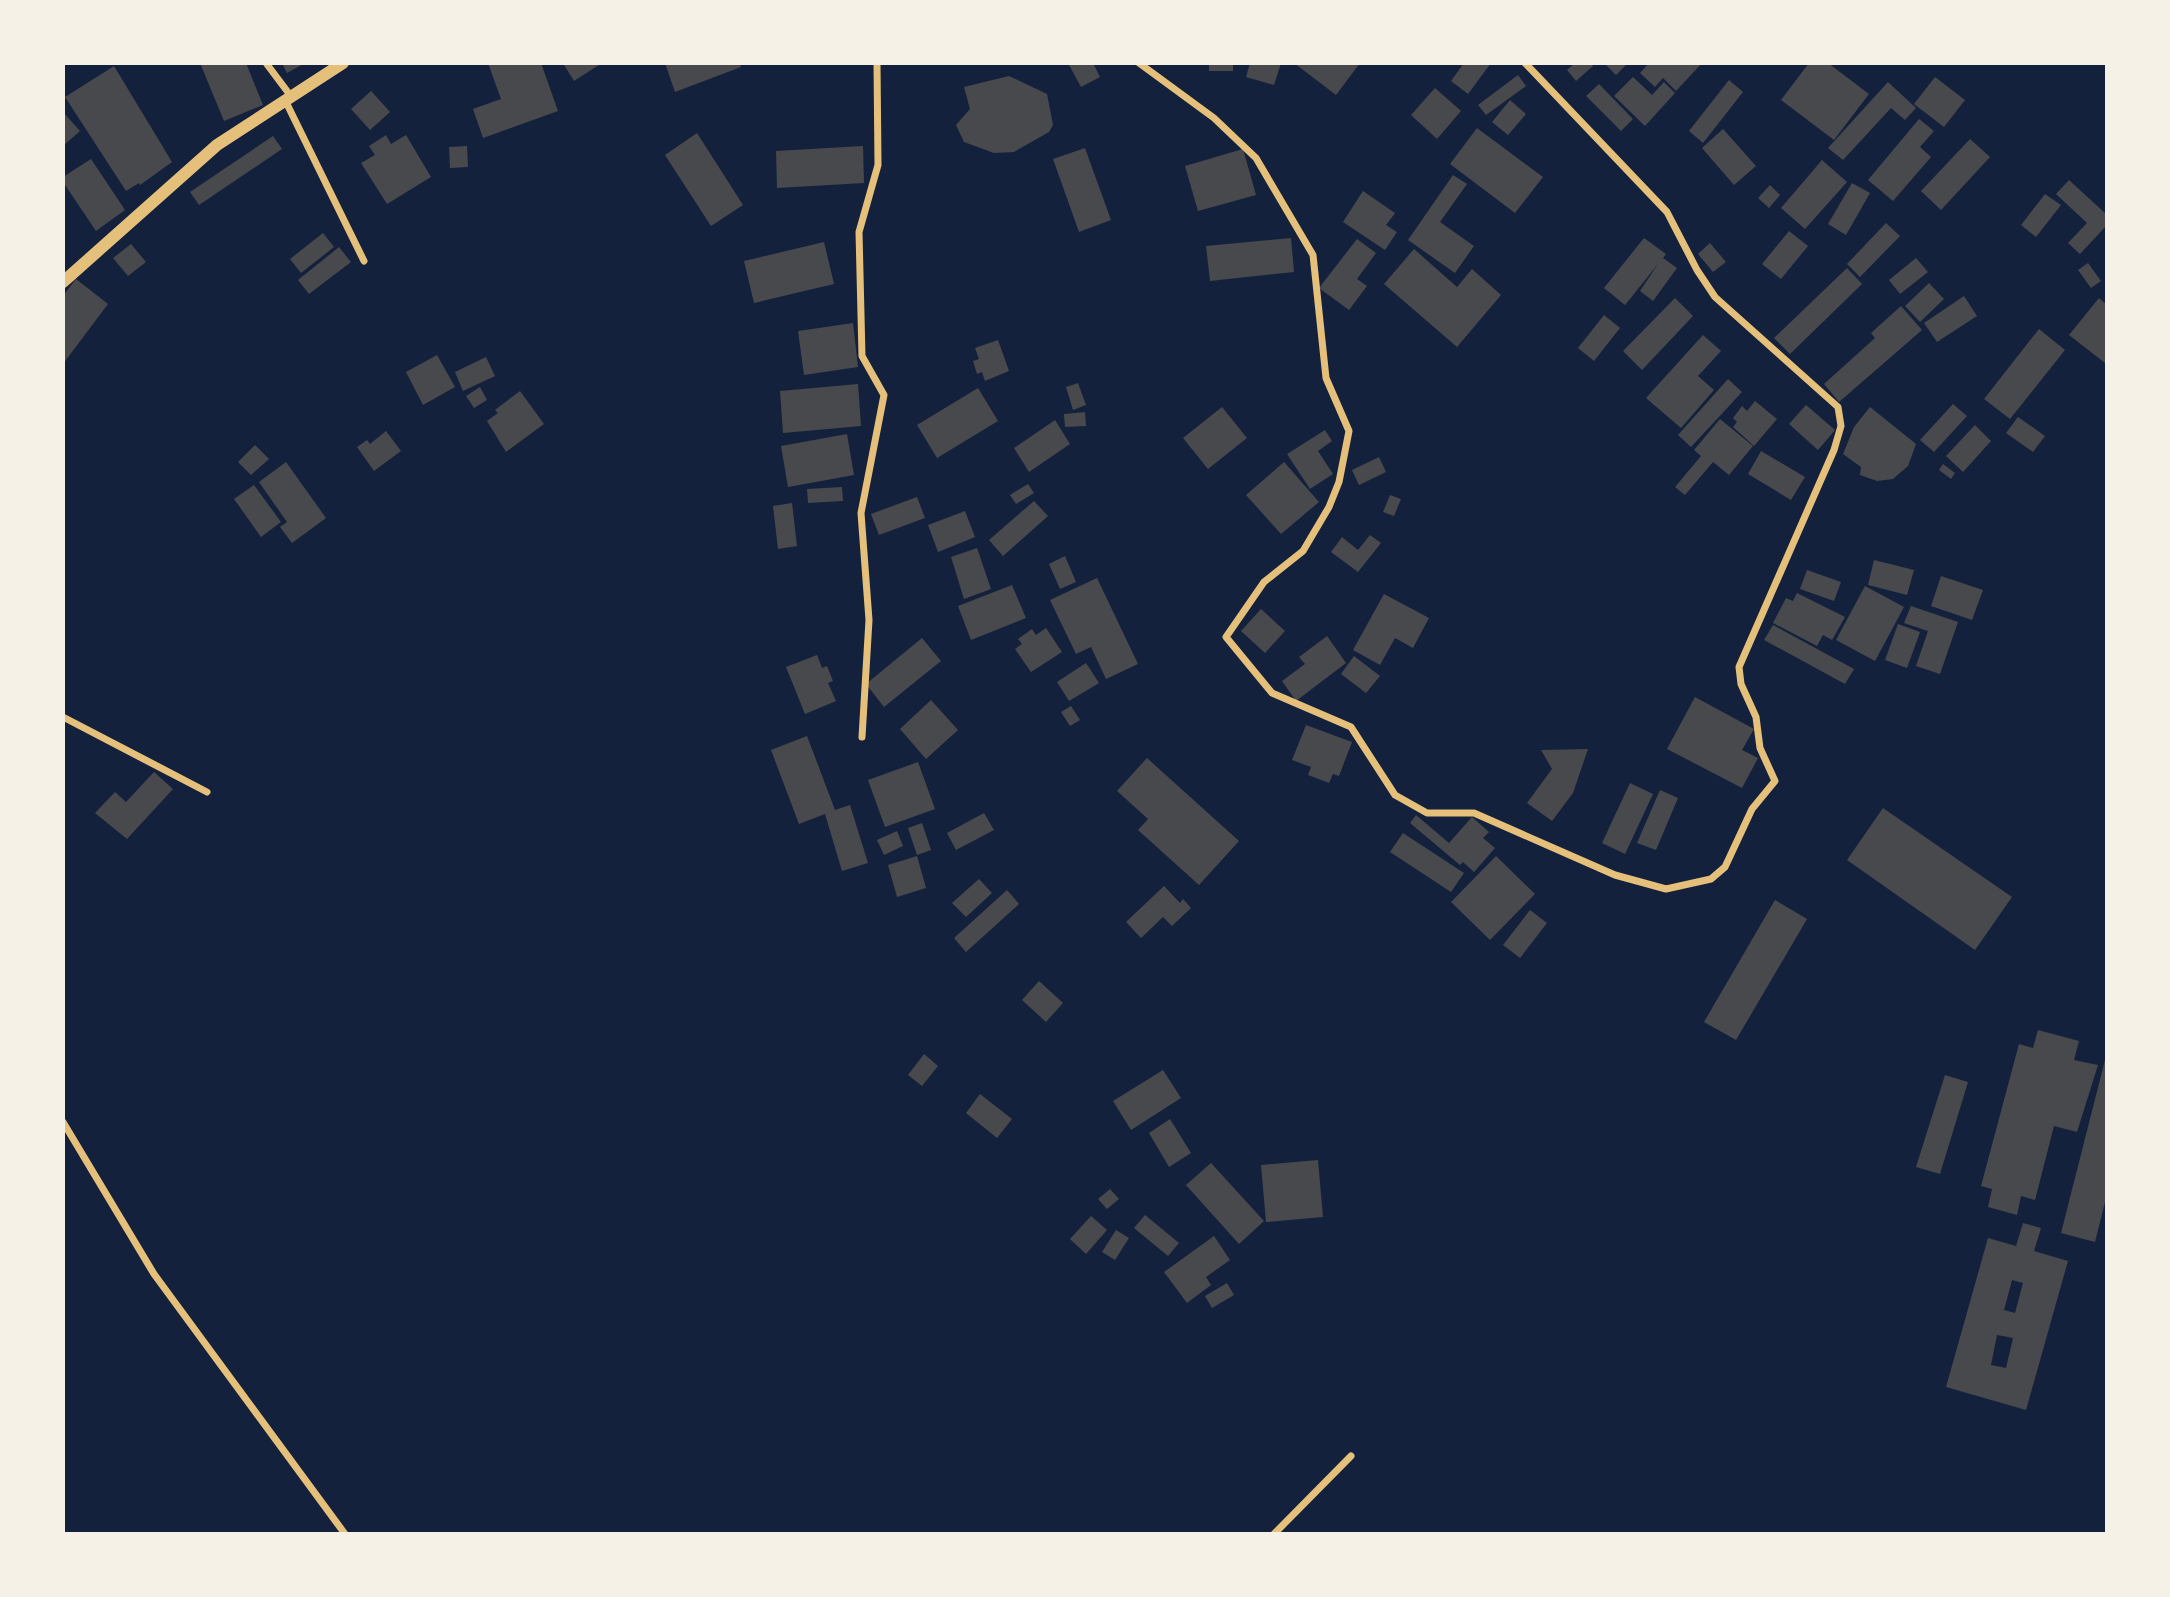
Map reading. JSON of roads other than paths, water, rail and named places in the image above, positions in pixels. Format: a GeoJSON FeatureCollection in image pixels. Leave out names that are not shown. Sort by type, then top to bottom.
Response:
{"type":"FeatureCollection","features":[{"type":"Feature","properties":{"kind":"street"},"geometry":{"type":"LineString","coordinates":[[265,63],[290,95]]}},
{"type":"Feature","properties":{"kind":"street"},"geometry":{"type":"LineString","coordinates":[[63,282],[217,145],[343,63]]}},
{"type":"Feature","properties":{"kind":"street"},"geometry":{"type":"LineString","coordinates":[[862,737],[869,620],[861,513],[884,395],[862,356],[859,232],[878,165],[877,63]]}},
{"type":"Feature","properties":{"kind":"street"},"geometry":{"type":"LineString","coordinates":[[1139,63],[1214,118],[1256,158],[1312,255],[1326,379],[1349,431],[1339,482],[1329,507],[1303,551],[1264,582],[1226,637],[1272,693],[1351,727],[1395,794],[1427,813],[1475,813],[1615,876],[1666,889],[1711,879],[1718,873],[1724,867],[1752,809],[1774,781],[1760,748],[1756,717],[1741,684],[1739,667],[1834,450],[1841,426],[1838,407],[1715,297],[1697,270],[1667,212],[1525,63]]}},
{"type":"Feature","properties":{"kind":"street"},"geometry":{"type":"LineString","coordinates":[[290,95],[285,100],[364,261]]}},
{"type":"Feature","properties":{"kind":"street"},"geometry":{"type":"LineString","coordinates":[[63,717],[207,792]]}},
{"type":"Feature","properties":{"kind":"street"},"geometry":{"type":"LineString","coordinates":[[63,1122],[155,1274],[345,1534]]}},
{"type":"Feature","properties":{"kind":"street"},"geometry":{"type":"LineString","coordinates":[[1274,1534],[1352,1456]]}}]}
